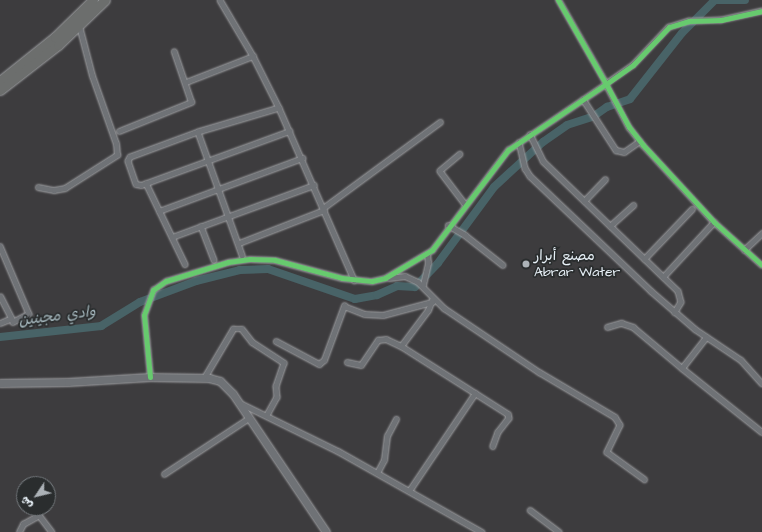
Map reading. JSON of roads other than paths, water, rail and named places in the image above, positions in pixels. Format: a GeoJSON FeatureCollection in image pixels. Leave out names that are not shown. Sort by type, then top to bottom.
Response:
{"type":"FeatureCollection","features":[{"type":"Feature","properties":{"kind":"highway"},"geometry":{"type":"LineString","coordinates":[[0,81],[38,52],[94,3],[105,0]]}},
{"type":"Feature","properties":{"kind":"highway"},"geometry":{"type":"LineString","coordinates":[[0,90],[79,26],[94,3]]}},
{"type":"Feature","properties":{"kind":"street"},"geometry":{"type":"LineString","coordinates":[[220,0],[253,56],[279,108],[314,185],[354,280]]}},
{"type":"Feature","properties":{"kind":"street"},"geometry":{"type":"LineString","coordinates":[[558,0],[606,84],[619,110],[640,141],[714,222],[762,265]]}},
{"type":"Feature","properties":{"kind":"street"},"geometry":{"type":"LineString","coordinates":[[385,278],[427,254],[496,162],[530,134],[633,65],[662,32],[674,25],[689,21],[738,17],[762,11]]}},
{"type":"Feature","properties":{"kind":"street"},"geometry":{"type":"LineString","coordinates":[[38,187],[54,190],[65,188],[116,155],[116,144],[92,76],[79,26]]}},
{"type":"Feature","properties":{"kind":"street"},"geometry":{"type":"LineString","coordinates":[[119,131],[190,103],[192,99],[174,52]]}},
{"type":"Feature","properties":{"kind":"street"},"geometry":{"type":"LineString","coordinates":[[186,82],[253,56]]}},
{"type":"Feature","properties":{"kind":"street"},"geometry":{"type":"LineString","coordinates":[[583,99],[597,123],[619,152],[624,152],[640,141]]}},
{"type":"Feature","properties":{"kind":"street"},"geometry":{"type":"LineString","coordinates":[[279,108],[198,132],[129,158],[136,184],[146,183],[289,131]]}},
{"type":"Feature","properties":{"kind":"street"},"geometry":{"type":"LineString","coordinates":[[239,243],[324,209],[440,122]]}},
{"type":"Feature","properties":{"kind":"street"},"geometry":{"type":"LineString","coordinates":[[198,132],[242,254]]}},
{"type":"Feature","properties":{"kind":"street"},"geometry":{"type":"LineString","coordinates":[[530,134],[538,152],[584,201],[663,277],[681,297],[682,302],[674,312]]}},
{"type":"Feature","properties":{"kind":"street"},"geometry":{"type":"LineString","coordinates":[[519,142],[525,168],[530,176],[674,312],[706,337],[741,360],[762,384]]}},
{"type":"Feature","properties":{"kind":"street"},"geometry":{"type":"LineString","coordinates":[[460,154],[440,171],[465,204]]}},
{"type":"Feature","properties":{"kind":"street"},"geometry":{"type":"LineString","coordinates":[[159,211],[302,158]]}},
{"type":"Feature","properties":{"kind":"street"},"geometry":{"type":"LineString","coordinates":[[584,201],[605,179]]}},
{"type":"Feature","properties":{"kind":"street"},"geometry":{"type":"LineString","coordinates":[[146,183],[185,264]]}},
{"type":"Feature","properties":{"kind":"street"},"geometry":{"type":"LineString","coordinates":[[172,237],[228,215],[314,185]]}},
{"type":"Feature","properties":{"kind":"street"},"geometry":{"type":"LineString","coordinates":[[610,226],[633,205]]}},
{"type":"Feature","properties":{"kind":"street"},"geometry":{"type":"LineString","coordinates":[[644,259],[692,209]]}},
{"type":"Feature","properties":{"kind":"street"},"geometry":{"type":"LineString","coordinates":[[663,277],[714,222]]}},
{"type":"Feature","properties":{"kind":"street"},"geometry":{"type":"LineString","coordinates":[[448,225],[465,235],[503,265]]}},
{"type":"Feature","properties":{"kind":"street"},"geometry":{"type":"LineString","coordinates":[[201,226],[214,260]]}},
{"type":"Feature","properties":{"kind":"street"},"geometry":{"type":"LineString","coordinates":[[744,250],[762,233]]}},
{"type":"Feature","properties":{"kind":"street"},"geometry":{"type":"LineString","coordinates":[[0,246],[30,313],[17,321],[10,319],[0,323]]}},
{"type":"Feature","properties":{"kind":"street"},"geometry":{"type":"LineString","coordinates":[[423,285],[426,276],[427,254]]}},
{"type":"Feature","properties":{"kind":"street"},"geometry":{"type":"LineString","coordinates":[[150,377],[143,324],[150,294],[166,281],[242,260],[275,260],[354,280],[401,276],[423,285],[432,300],[539,372],[615,417],[620,425],[607,452],[644,479]]}},
{"type":"Feature","properties":{"kind":"street"},"geometry":{"type":"LineString","coordinates":[[0,297],[10,319]]}},
{"type":"Feature","properties":{"kind":"street"},"geometry":{"type":"LineString","coordinates":[[276,341],[319,364],[324,360],[344,306],[365,314],[383,315],[432,300]]}},
{"type":"Feature","properties":{"kind":"street"},"geometry":{"type":"LineString","coordinates":[[401,346],[432,300]]}},
{"type":"Feature","properties":{"kind":"street"},"geometry":{"type":"LineString","coordinates":[[607,328],[621,323],[633,327],[762,432]]}},
{"type":"Feature","properties":{"kind":"street"},"geometry":{"type":"LineString","coordinates":[[204,378],[233,329],[242,329],[252,342],[284,363],[276,386],[277,397],[267,415]]}},
{"type":"Feature","properties":{"kind":"street"},"geometry":{"type":"LineString","coordinates":[[682,368],[706,337]]}},
{"type":"Feature","properties":{"kind":"street"},"geometry":{"type":"LineString","coordinates":[[347,362],[361,365],[378,340],[386,339],[401,346],[509,416],[493,446]]}},
{"type":"Feature","properties":{"kind":"street"},"geometry":{"type":"LineString","coordinates":[[0,383],[68,382],[150,377],[204,378],[220,381],[238,402],[326,532]]}},
{"type":"Feature","properties":{"kind":"street"},"geometry":{"type":"LineString","coordinates":[[409,491],[475,393]]}},
{"type":"Feature","properties":{"kind":"street"},"geometry":{"type":"LineString","coordinates":[[238,402],[267,415],[377,473],[482,532]]}},
{"type":"Feature","properties":{"kind":"street"},"geometry":{"type":"LineString","coordinates":[[164,474],[249,418]]}},
{"type":"Feature","properties":{"kind":"street"},"geometry":{"type":"LineString","coordinates":[[377,473],[384,460],[387,436],[396,419]]}},
{"type":"Feature","properties":{"kind":"street"},"geometry":{"type":"LineString","coordinates":[[530,510],[559,532]]}},
{"type":"Feature","properties":{"kind":"street"},"geometry":{"type":"LineString","coordinates":[[19,532],[23,524],[39,515],[52,532]]}},
{"type":"Feature","properties":{"kind":"waterway","name":"وادي مجينين"},"geometry":{"type":"LineString","coordinates":[[0,337],[101,326],[140,302],[196,281],[240,270],[268,269],[355,299],[377,295],[397,286],[415,287],[438,263],[494,187],[543,142],[567,125],[594,116],[607,107],[630,99],[682,33],[715,0],[745,0]]}},
{"type":"Feature","properties":{"kind":"place","name":"مصنع أبرار Abrar Water"},"geometry":{"type":"Point","coordinates":[526,264]}}]}
